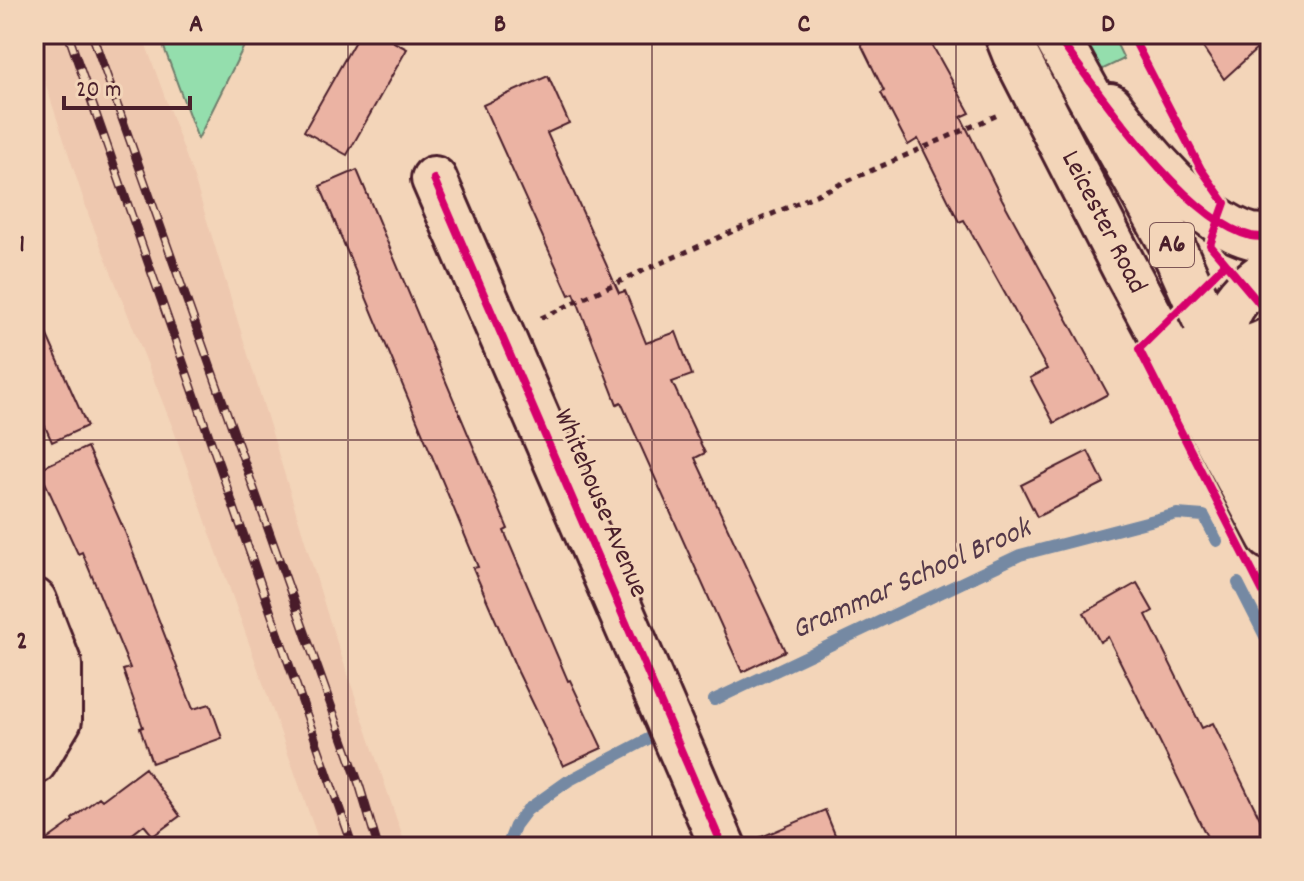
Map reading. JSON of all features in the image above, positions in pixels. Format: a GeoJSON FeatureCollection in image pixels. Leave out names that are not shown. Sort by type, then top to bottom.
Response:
{"type":"FeatureCollection","features":[{"type":"Feature","properties":{"kind":"main road","name":"Leicester Road"},"geometry":{"type":"LineString","coordinates":[[1007,34],[1158,330],[1249,449],[1270,537]]}},
{"type":"Feature","properties":{"kind":"main road","name":"Leicester Road"},"geometry":{"type":"LineString","coordinates":[[1055,34],[1170,241],[1220,353]]}},
{"type":"Feature","properties":{"kind":"main road"},"geometry":{"type":"LineString","coordinates":[[1055,34],[1138,145],[1189,196],[1219,221],[1251,236],[1270,237]]}},
{"type":"Feature","properties":{"kind":"main road","name":"Whitehouse Avenue"},"geometry":{"type":"LineString","coordinates":[[434,179],[723,847]]}},
{"type":"Feature","properties":{"kind":"main road"},"geometry":{"type":"LineString","coordinates":[[1249,449],[1217,403],[1220,353],[1226,316],[1245,287],[1270,270]]}},
{"type":"Feature","properties":{"kind":"main road"},"geometry":{"type":"LineString","coordinates":[[1158,330],[1190,351],[1248,351],[1270,340]]}},
{"type":"Feature","properties":{"kind":"main road"},"geometry":{"type":"LineString","coordinates":[[1249,449],[1270,380]]}},
{"type":"Feature","properties":{"kind":"main road"},"geometry":{"type":"LineString","coordinates":[[34,601],[59,665],[59,720],[34,762]]}},
{"type":"Feature","properties":{"kind":"path"},"geometry":{"type":"LineString","coordinates":[[503,336],[638,273],[1038,98]]}},
{"type":"Feature","properties":{"kind":"shaded area"},"geometry":{"type":"Polygon","coordinates":[[[34,34],[142,34],[194,178],[327,613],[406,847],[321,847],[174,431],[89,216],[34,49],[34,34]]]}},
{"type":"Feature","properties":{"kind":"green space"},"geometry":{"type":"Polygon","coordinates":[[[159,34],[250,34],[198,139],[159,34]]]}},
{"type":"Feature","properties":{"kind":"green space"},"geometry":{"type":"Polygon","coordinates":[[[1072,34],[1112,34],[1124,59],[1095,73],[1072,34]]]}},
{"type":"Feature","properties":{"kind":"building"},"geometry":{"type":"Polygon","coordinates":[[[359,34],[379,34],[407,49],[347,155],[304,131],[359,34]]]}},
{"type":"Feature","properties":{"kind":"building"},"geometry":{"type":"Polygon","coordinates":[[[856,34],[926,34],[970,113],[961,117],[1002,199],[1108,394],[1054,423],[1030,378],[1047,369],[964,220],[959,222],[918,139],[908,145],[856,34]]]}},
{"type":"Feature","properties":{"kind":"building"},"geometry":{"type":"Polygon","coordinates":[[[1194,34],[1270,34],[1270,37],[1224,79],[1194,34]]]}},
{"type":"Feature","properties":{"kind":"building"},"geometry":{"type":"Polygon","coordinates":[[[548,76],[569,123],[547,133],[619,293],[625,291],[646,343],[676,332],[692,375],[672,382],[705,453],[695,458],[785,651],[742,672],[621,402],[617,404],[574,293],[569,295],[483,105],[548,76]]]}},
{"type":"Feature","properties":{"kind":"building"},"geometry":{"type":"Polygon","coordinates":[[[357,170],[508,529],[504,531],[568,681],[602,748],[563,766],[473,568],[478,567],[320,186],[357,170]]]}},
{"type":"Feature","properties":{"kind":"building"},"geometry":{"type":"Polygon","coordinates":[[[34,306],[87,426],[52,442],[34,402],[34,306]]]}},
{"type":"Feature","properties":{"kind":"building"},"geometry":{"type":"Polygon","coordinates":[[[87,447],[125,532],[193,709],[210,704],[222,738],[152,763],[123,670],[130,668],[82,552],[78,554],[39,469],[87,447]]]}},
{"type":"Feature","properties":{"kind":"building"},"geometry":{"type":"Polygon","coordinates":[[[1088,451],[1104,483],[1037,517],[1021,485],[1088,451]]]}},
{"type":"Feature","properties":{"kind":"building"},"geometry":{"type":"Polygon","coordinates":[[[1137,583],[1153,611],[1146,615],[1202,728],[1213,723],[1270,839],[1270,847],[1212,847],[1108,637],[1100,642],[1084,613],[1137,583]]]}},
{"type":"Feature","properties":{"kind":"building"},"geometry":{"type":"Polygon","coordinates":[[[145,768],[180,816],[153,836],[144,825],[116,847],[37,847],[99,797],[102,800],[145,768]]]}},
{"type":"Feature","properties":{"kind":"building"},"geometry":{"type":"Polygon","coordinates":[[[825,810],[840,847],[748,847],[747,843],[825,810]]]}},
{"type":"Feature","properties":{"kind":"waterway","name":"Grammar School Brook"},"geometry":{"type":"LineString","coordinates":[[714,700],[1020,555],[1177,514],[1204,516],[1217,541]]}},
{"type":"Feature","properties":{"kind":"waterway","name":"Grammar School Brook"},"geometry":{"type":"LineString","coordinates":[[1238,583],[1269,644]]}},
{"type":"Feature","properties":{"kind":"waterway","name":"Grammar School Brook"},"geometry":{"type":"LineString","coordinates":[[507,847],[515,826],[527,810],[568,781],[648,739]]}},
{"type":"Feature","properties":{"kind":"railway"},"geometry":{"type":"LineString","coordinates":[[68,34],[353,847]]}},
{"type":"Feature","properties":{"kind":"railway"},"geometry":{"type":"LineString","coordinates":[[92,34],[360,787],[378,847]]}},
{"type":"Feature","properties":{"kind":"cycle path"},"geometry":{"type":"LineString","coordinates":[[1055,34],[1118,118],[1171,180],[1225,225],[1251,236],[1270,237]]}},
{"type":"Feature","properties":{"kind":"cycle path"},"geometry":{"type":"LineString","coordinates":[[1131,34],[1201,169],[1225,203],[1210,245],[1270,316]]}},
{"type":"Feature","properties":{"kind":"cycle path"},"geometry":{"type":"LineString","coordinates":[[434,179],[723,847]]}},
{"type":"Feature","properties":{"kind":"cycle path"},"geometry":{"type":"LineString","coordinates":[[1225,264],[1139,349],[1270,606]]}}]}
